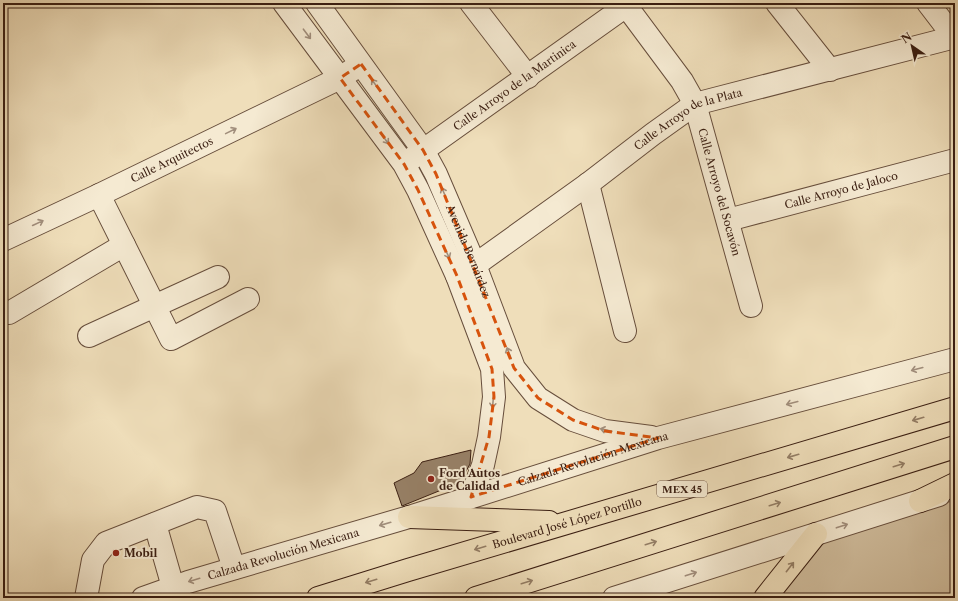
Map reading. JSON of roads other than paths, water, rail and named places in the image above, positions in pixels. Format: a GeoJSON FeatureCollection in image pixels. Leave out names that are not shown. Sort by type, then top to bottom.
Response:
{"type":"FeatureCollection","features":[{"type":"Feature","properties":{"kind":"main road","name":"Boulevard José López Portillo"},"geometry":{"type":"LineString","coordinates":[[318,598],[955,408]]}},
{"type":"Feature","properties":{"kind":"main road"},"geometry":{"type":"LineString","coordinates":[[476,598],[955,447]]}},
{"type":"Feature","properties":{"kind":"main road"},"geometry":{"type":"LineString","coordinates":[[920,501],[955,484]]}},
{"type":"Feature","properties":{"kind":"main road"},"geometry":{"type":"LineString","coordinates":[[409,517],[566,523]]}},
{"type":"Feature","properties":{"kind":"main road"},"geometry":{"type":"LineString","coordinates":[[765,598],[816,534]]}},
{"type":"Feature","properties":{"kind":"street","name":"Avenida Bernárdez"},"geometry":{"type":"LineString","coordinates":[[284,3],[404,164],[466,271],[514,368],[538,398],[573,420],[605,431],[658,438]]}},
{"type":"Feature","properties":{"kind":"street","name":"Avenida Bernárdez"},"geometry":{"type":"LineString","coordinates":[[317,3],[423,150],[436,174],[466,271],[492,369],[494,397],[489,437],[483,465],[471,497]]}},
{"type":"Feature","properties":{"kind":"street"},"geometry":{"type":"LineString","coordinates":[[471,3],[528,77]]}},
{"type":"Feature","properties":{"kind":"street"},"geometry":{"type":"LineString","coordinates":[[777,3],[830,70]]}},
{"type":"Feature","properties":{"kind":"street"},"geometry":{"type":"LineString","coordinates":[[928,3],[955,37]]}},
{"type":"Feature","properties":{"kind":"street","name":"Calle Arroyo de la Martinica"},"geometry":{"type":"LineString","coordinates":[[404,164],[528,77],[625,5]]}},
{"type":"Feature","properties":{"kind":"street","name":"Calle Arroyo del Socavón"},"geometry":{"type":"LineString","coordinates":[[625,5],[682,81],[694,104],[728,220],[751,306]]}},
{"type":"Feature","properties":{"kind":"street","name":"Calle Arroyo de la Plata"},"geometry":{"type":"LineString","coordinates":[[466,271],[588,184],[694,104],[955,37]]}},
{"type":"Feature","properties":{"kind":"street","name":"Calle Arquitectos"},"geometry":{"type":"LineString","coordinates":[[3,240],[340,78],[361,64]]}},
{"type":"Feature","properties":{"kind":"street","name":"Calle Arroyo de Jaloco"},"geometry":{"type":"LineString","coordinates":[[728,220],[955,160]]}},
{"type":"Feature","properties":{"kind":"street"},"geometry":{"type":"LineString","coordinates":[[588,184],[625,331]]}},
{"type":"Feature","properties":{"kind":"street"},"geometry":{"type":"LineString","coordinates":[[99,195],[171,339],[248,299]]}},
{"type":"Feature","properties":{"kind":"street"},"geometry":{"type":"LineString","coordinates":[[9,313],[124,245]]}},
{"type":"Feature","properties":{"kind":"street"},"geometry":{"type":"LineString","coordinates":[[89,336],[218,277]]}},
{"type":"Feature","properties":{"kind":"street","name":"Calzada Revolución Mexicana"},"geometry":{"type":"LineString","coordinates":[[143,598],[234,568],[409,517],[658,438],[955,359]]}},
{"type":"Feature","properties":{"kind":"street"},"geometry":{"type":"LineString","coordinates":[[614,598],[955,490]]}},
{"type":"Feature","properties":{"kind":"street"},"geometry":{"type":"LineString","coordinates":[[86,598],[93,560],[106,543],[197,507],[215,511],[234,568]]}},
{"type":"Feature","properties":{"kind":"street"},"geometry":{"type":"LineString","coordinates":[[155,524],[173,587]]}},
{"type":"Feature","properties":{"kind":"place","name":"Ford Autos de Calidad"},"geometry":{"type":"Point","coordinates":[431,479]}},
{"type":"Feature","properties":{"kind":"place","name":"Mobil"},"geometry":{"type":"Point","coordinates":[116,553]}}]}
